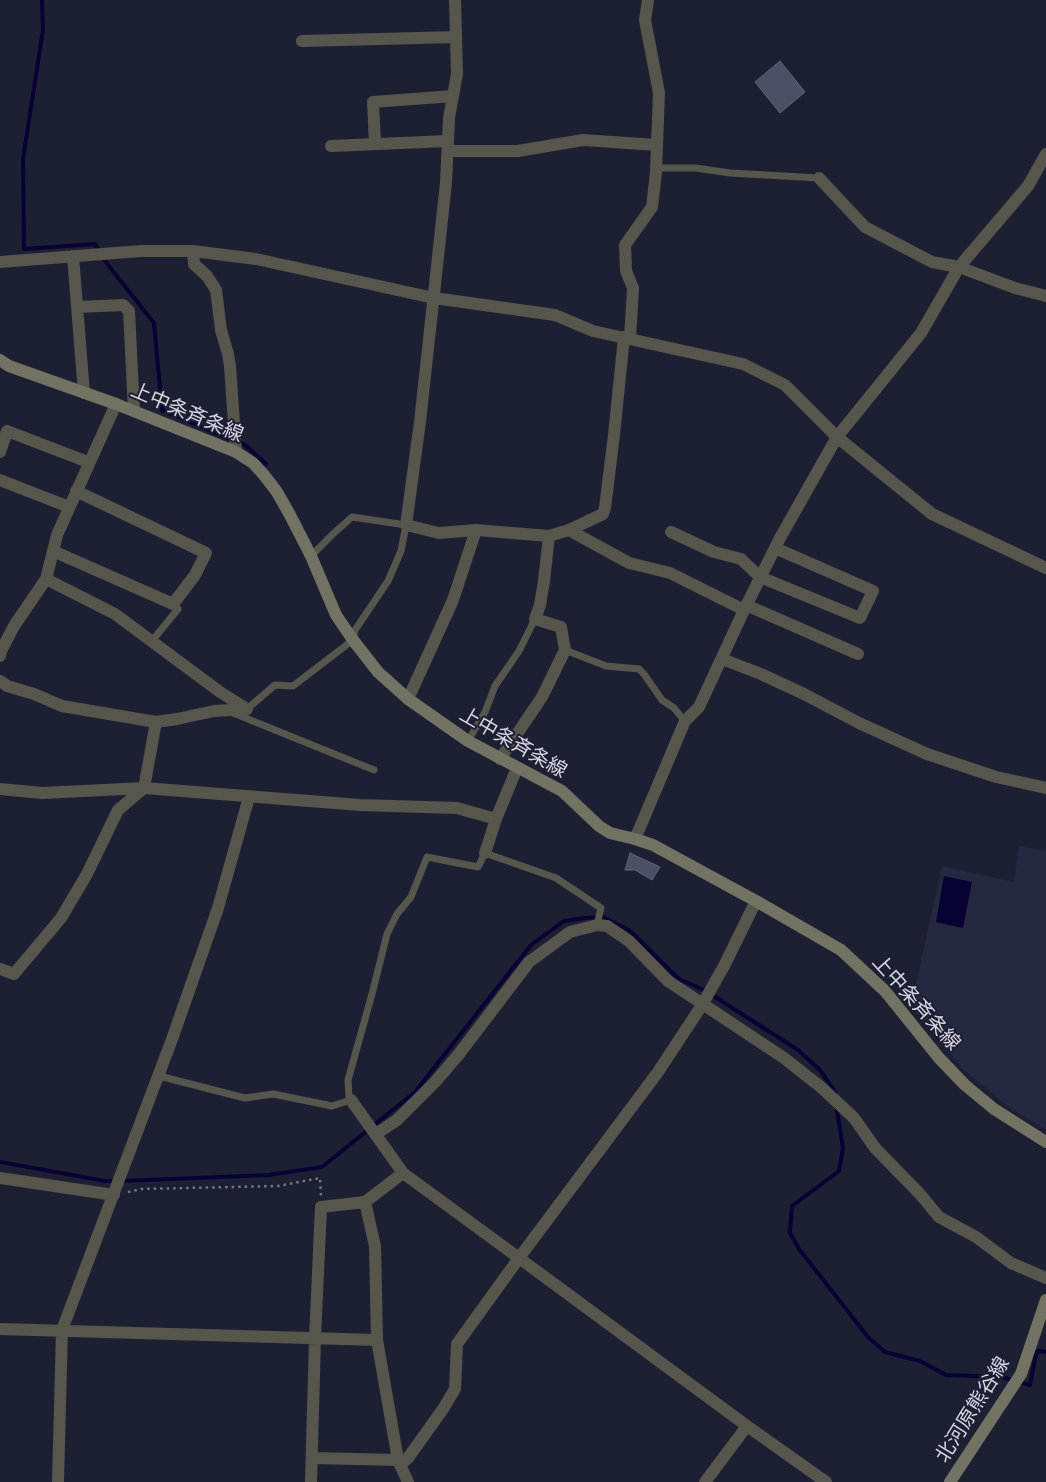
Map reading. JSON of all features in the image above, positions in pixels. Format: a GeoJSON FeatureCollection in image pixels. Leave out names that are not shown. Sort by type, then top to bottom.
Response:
{"type":"FeatureCollection","features":[{"type":"Feature","properties":{"kind":"main road","name":"上中条斉条線"},"geometry":{"type":"LineString","coordinates":[[0,360],[9,366],[116,404],[236,452],[253,464],[264,475],[290,514],[311,556],[336,615],[352,640],[378,672],[408,699],[468,741],[562,791],[599,826],[610,833],[636,838],[654,845],[816,935],[848,956],[885,991],[939,1058],[965,1085],[994,1109],[1046,1142]]}},
{"type":"Feature","properties":{"kind":"main road","name":"北河原熊谷線"},"geometry":{"type":"LineString","coordinates":[[954,1481],[1021,1374],[1046,1300]]}},
{"type":"Feature","properties":{"kind":"street"},"geometry":{"type":"LineString","coordinates":[[455,0],[457,74],[449,118],[446,183],[434,298],[406,525],[439,534],[476,530],[549,536],[570,530],[603,514],[605,508],[633,288],[626,271],[625,246],[652,207],[656,168],[660,93],[645,20],[648,0]]}},
{"type":"Feature","properties":{"kind":"street"},"geometry":{"type":"LineString","coordinates":[[302,41],[456,37]]}},
{"type":"Feature","properties":{"kind":"street"},"geometry":{"type":"LineString","coordinates":[[376,144],[373,102],[453,96]]}},
{"type":"Feature","properties":{"kind":"street"},"geometry":{"type":"LineString","coordinates":[[331,146],[376,144],[448,146],[518,151],[583,140],[656,145]]}},
{"type":"Feature","properties":{"kind":"street"},"geometry":{"type":"LineString","coordinates":[[636,838],[685,721],[699,708],[760,576],[837,437],[921,333],[959,266],[1028,186],[1046,156]]}},
{"type":"Feature","properties":{"kind":"street"},"geometry":{"type":"LineString","coordinates":[[819,178],[865,227],[932,262],[959,266],[1015,288],[1046,296]]}},
{"type":"Feature","properties":{"kind":"street"},"geometry":{"type":"LineString","coordinates":[[0,262],[141,251],[193,251],[256,259],[434,298],[555,315],[594,331],[743,364],[785,385],[837,437],[932,514],[1045,563]]}},
{"type":"Feature","properties":{"kind":"street"},"geometry":{"type":"LineString","coordinates":[[193,251],[194,264],[207,276],[216,290],[220,330],[230,366],[236,452]]}},
{"type":"Feature","properties":{"kind":"street"},"geometry":{"type":"LineString","coordinates":[[73,256],[84,393]]}},
{"type":"Feature","properties":{"kind":"street"},"geometry":{"type":"LineString","coordinates":[[77,307],[123,305],[129,312],[134,411]]}},
{"type":"Feature","properties":{"kind":"street"},"geometry":{"type":"LineString","coordinates":[[0,656],[14,626],[46,579],[57,535],[88,462],[116,404]]}},
{"type":"Feature","properties":{"kind":"street"},"geometry":{"type":"LineString","coordinates":[[0,452],[7,431],[88,462]]}},
{"type":"Feature","properties":{"kind":"street"},"geometry":{"type":"LineString","coordinates":[[0,480],[69,507]]}},
{"type":"Feature","properties":{"kind":"street"},"geometry":{"type":"LineString","coordinates":[[53,551],[173,604],[195,575],[206,553],[76,491]]}},
{"type":"Feature","properties":{"kind":"street"},"geometry":{"type":"LineString","coordinates":[[408,699],[453,600],[476,530]]}},
{"type":"Feature","properties":{"kind":"street"},"geometry":{"type":"LineString","coordinates":[[570,530],[629,563],[670,573],[745,607],[858,654]]}},
{"type":"Feature","properties":{"kind":"street"},"geometry":{"type":"LineString","coordinates":[[671,532],[714,552],[741,559],[760,576],[860,618],[873,591],[775,548]]}},
{"type":"Feature","properties":{"kind":"street"},"geometry":{"type":"LineString","coordinates":[[500,759],[542,696],[565,650],[561,627],[535,620],[544,581],[549,536]]}},
{"type":"Feature","properties":{"kind":"street"},"geometry":{"type":"LineString","coordinates":[[46,579],[115,614],[220,692],[247,709]]}},
{"type":"Feature","properties":{"kind":"street"},"geometry":{"type":"LineString","coordinates":[[722,658],[804,694],[859,723],[927,754],[996,777],[1046,788]]}},
{"type":"Feature","properties":{"kind":"street"},"geometry":{"type":"LineString","coordinates":[[0,681],[7,686],[34,694],[62,706],[156,722],[214,711],[247,709]]}},
{"type":"Feature","properties":{"kind":"street"},"geometry":{"type":"LineString","coordinates":[[0,969],[14,974],[61,918],[87,874],[118,810],[144,788],[156,722]]}},
{"type":"Feature","properties":{"kind":"street"},"geometry":{"type":"LineString","coordinates":[[485,854],[496,819],[517,768]]}},
{"type":"Feature","properties":{"kind":"street"},"geometry":{"type":"LineString","coordinates":[[0,789],[42,793],[144,788],[360,805],[457,808],[496,819]]}},
{"type":"Feature","properties":{"kind":"street"},"geometry":{"type":"LineString","coordinates":[[58,1482],[62,1330],[158,1076],[218,908],[249,796]]}},
{"type":"Feature","properties":{"kind":"street"},"geometry":{"type":"LineString","coordinates":[[312,1458],[399,1462],[408,1458],[455,1389],[457,1344],[658,1072],[702,1005],[724,966],[756,901]]}},
{"type":"Feature","properties":{"kind":"street"},"geometry":{"type":"LineString","coordinates":[[376,1134],[397,1120],[436,1081],[460,1054],[529,962],[570,932],[597,925],[607,926],[629,941],[668,981],[784,1058],[822,1088],[854,1118],[874,1148],[919,1193],[939,1217],[976,1237],[1011,1263],[1046,1278]]}},
{"type":"Feature","properties":{"kind":"street"},"geometry":{"type":"LineString","coordinates":[[351,1100],[403,1173],[826,1482]]}},
{"type":"Feature","properties":{"kind":"street"},"geometry":{"type":"LineString","coordinates":[[311,1482],[321,1207],[365,1202],[403,1173]]}},
{"type":"Feature","properties":{"kind":"street"},"geometry":{"type":"LineString","coordinates":[[0,1178],[114,1194]]}},
{"type":"Feature","properties":{"kind":"street"},"geometry":{"type":"LineString","coordinates":[[365,1202],[376,1246],[377,1340],[399,1462],[408,1482]]}},
{"type":"Feature","properties":{"kind":"street"},"geometry":{"type":"LineString","coordinates":[[0,1329],[377,1340]]}},
{"type":"Feature","properties":{"kind":"street"},"geometry":{"type":"LineString","coordinates":[[705,1482],[747,1426]]}},
{"type":"Feature","properties":{"kind":"lane"},"geometry":{"type":"LineString","coordinates":[[656,168],[696,168],[819,178]]}},
{"type":"Feature","properties":{"kind":"lane"},"geometry":{"type":"LineString","coordinates":[[247,709],[275,684],[293,686],[352,640],[355,630],[388,581],[401,552],[406,525],[352,517],[311,556]]}},
{"type":"Feature","properties":{"kind":"lane"},"geometry":{"type":"LineString","coordinates":[[152,641],[178,609],[173,604]]}},
{"type":"Feature","properties":{"kind":"lane"},"geometry":{"type":"LineString","coordinates":[[468,741],[485,712],[495,686],[520,651],[535,620]]}},
{"type":"Feature","properties":{"kind":"lane"},"geometry":{"type":"LineString","coordinates":[[565,650],[606,666],[638,669],[644,674],[662,700],[674,708],[685,721]]}},
{"type":"Feature","properties":{"kind":"lane"},"geometry":{"type":"LineString","coordinates":[[227,710],[374,770]]}},
{"type":"Feature","properties":{"kind":"lane"},"geometry":{"type":"LineString","coordinates":[[158,1076],[245,1098],[272,1094],[332,1106],[351,1100],[348,1080],[372,994],[386,934],[397,914],[411,897],[427,857],[478,867],[485,854],[556,878],[601,908],[597,925]]}},
{"type":"Feature","properties":{"kind":"path"},"geometry":{"type":"LineString","coordinates":[[114,1194],[141,1189],[278,1186],[320,1178],[321,1207]]}},
{"type":"Feature","properties":{"kind":"shaded area"},"geometry":{"type":"Polygon","coordinates":[[[1019,846],[1046,851],[1046,1130],[1007,1106],[962,1068],[911,1006],[942,866],[1014,882],[1019,846]]]}},
{"type":"Feature","properties":{"kind":"shaded area"},"geometry":{"type":"Polygon","coordinates":[[[944,876],[972,882],[963,928],[936,922],[944,876]]]}},
{"type":"Feature","properties":{"kind":"building"},"geometry":{"type":"Polygon","coordinates":[[[780,61],[805,92],[780,113],[755,82],[780,61]]]}},
{"type":"Feature","properties":{"kind":"building"},"geometry":{"type":"Polygon","coordinates":[[[630,853],[660,867],[652,880],[635,870],[625,870],[630,853]]]}},
{"type":"Feature","properties":{"kind":"waterway"},"geometry":{"type":"LineString","coordinates":[[42,0],[43,30],[23,159],[24,249],[95,244],[108,265],[154,323],[162,410],[232,440]]}},
{"type":"Feature","properties":{"kind":"waterway"},"geometry":{"type":"LineString","coordinates":[[239,442],[266,464]]}},
{"type":"Feature","properties":{"kind":"waterway"},"geometry":{"type":"LineString","coordinates":[[122,1181],[269,1175],[322,1167],[415,1092],[531,945],[564,921],[585,918],[603,917],[629,930],[679,979],[706,991],[798,1050],[820,1070],[835,1092],[835,1096]]}},
{"type":"Feature","properties":{"kind":"waterway"},"geometry":{"type":"LineString","coordinates":[[836,1105],[843,1148],[839,1171],[792,1206],[790,1233],[799,1249],[868,1337],[885,1352],[920,1361],[946,1375],[1002,1377],[1030,1385],[1036,1354],[1038,1351],[1046,1352]]}},
{"type":"Feature","properties":{"kind":"waterway"},"geometry":{"type":"LineString","coordinates":[[0,1162],[105,1181],[115,1181]]}}]}
